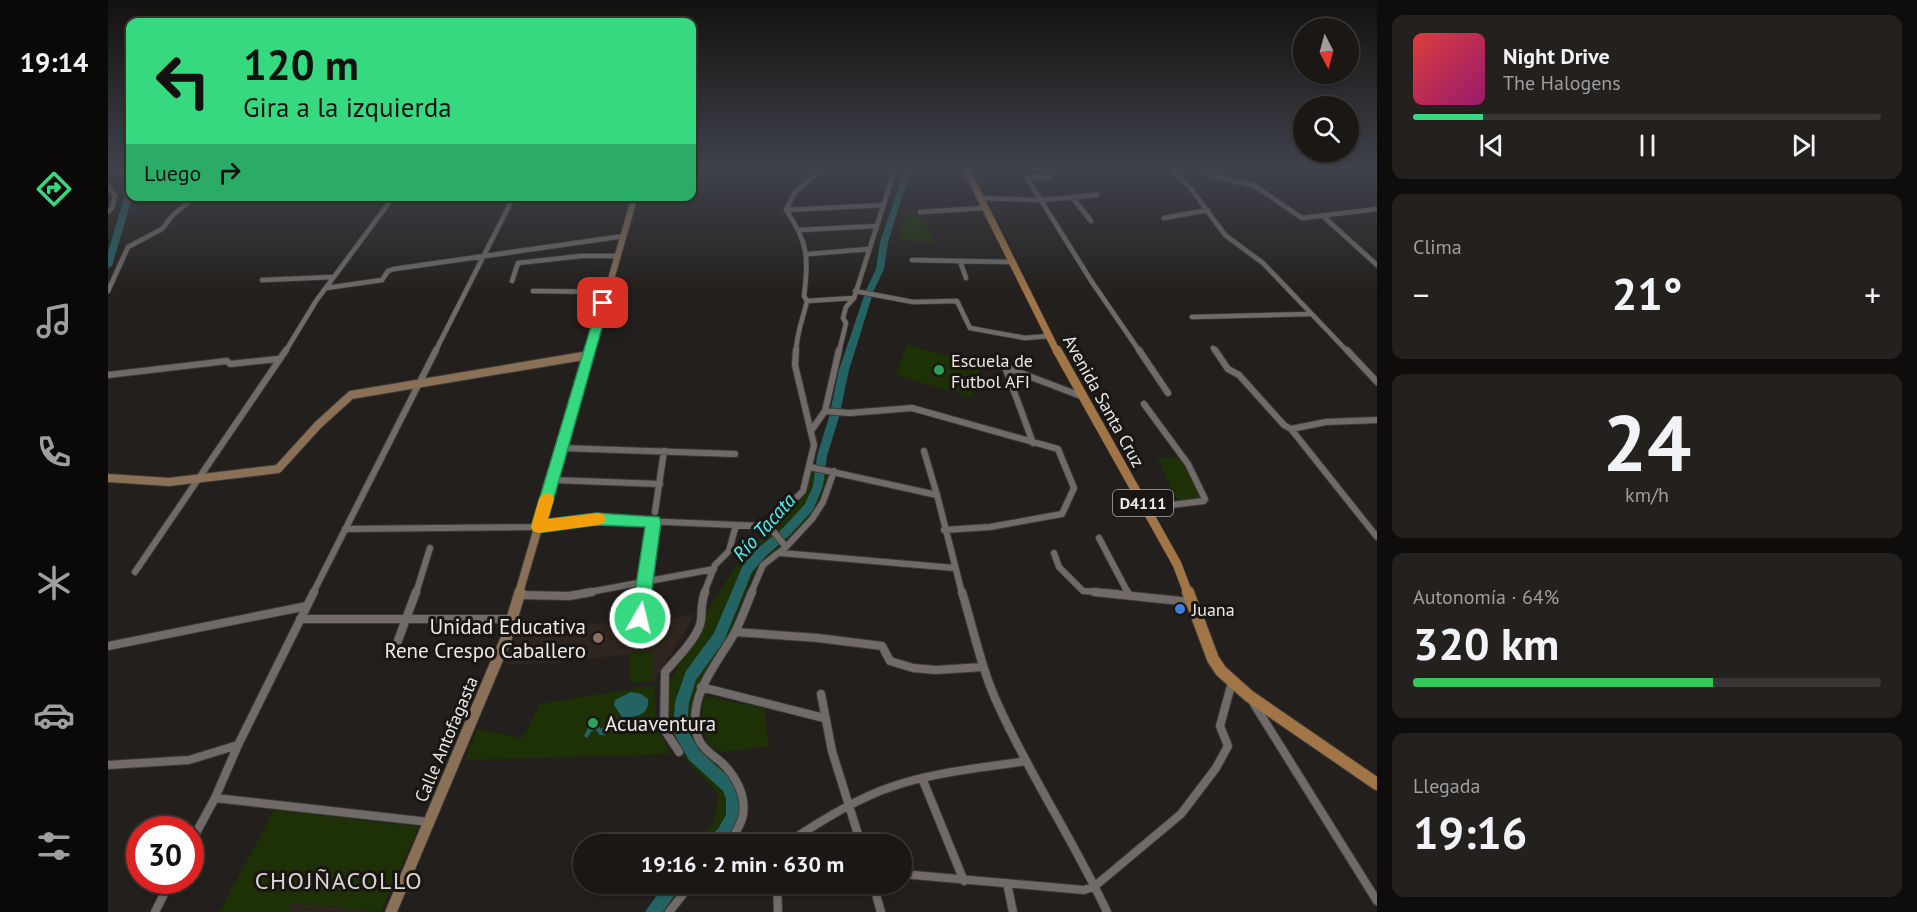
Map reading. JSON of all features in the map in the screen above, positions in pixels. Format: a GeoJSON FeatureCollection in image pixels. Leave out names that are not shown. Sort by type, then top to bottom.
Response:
{"type":"FeatureCollection","features":[{"type":"Feature","properties":{"kind":"main road","name":"Calle Antofagasta"},"geometry":{"type":"LineString","coordinates":[[391,912],[492,675],[513,619],[631,212]]}},
{"type":"Feature","properties":{"kind":"main road","name":"Avenida Santa Cruz"},"geometry":{"type":"LineString","coordinates":[[986,212],[1081,396],[1177,564],[1214,659],[1232,682],[1249,696],[1377,784]]}},
{"type":"Feature","properties":{"kind":"main road"},"geometry":{"type":"LineString","coordinates":[[108,478],[169,482],[278,469],[318,425],[351,395],[589,355]]}},
{"type":"Feature","properties":{"kind":"street"},"geometry":{"type":"LineString","coordinates":[[108,291],[128,247],[162,230],[177,212]]}},
{"type":"Feature","properties":{"kind":"street"},"geometry":{"type":"LineString","coordinates":[[135,572],[333,277],[382,212]]}},
{"type":"Feature","properties":{"kind":"street"},"geometry":{"type":"LineString","coordinates":[[204,818],[237,745],[506,212]]}},
{"type":"Feature","properties":{"kind":"street"},"geometry":{"type":"LineString","coordinates":[[345,529],[538,527],[596,519],[760,526],[771,523],[798,498],[816,468],[811,431],[795,365],[796,341],[800,334],[807,302],[804,296],[809,254],[800,230],[787,212]]}},
{"type":"Feature","properties":{"kind":"street"},"geometry":{"type":"LineString","coordinates":[[811,431],[828,411],[846,323],[843,318],[846,307],[854,298],[882,212]]}},
{"type":"Feature","properties":{"kind":"street"},"geometry":{"type":"LineString","coordinates":[[920,212],[927,212]]}},
{"type":"Feature","properties":{"kind":"street"},"geometry":{"type":"LineString","coordinates":[[1049,212],[1168,393]]}},
{"type":"Feature","properties":{"kind":"street"},"geometry":{"type":"LineString","coordinates":[[1084,212],[1091,221]]}},
{"type":"Feature","properties":{"kind":"street"},"geometry":{"type":"LineString","coordinates":[[1164,218],[1199,212]]}},
{"type":"Feature","properties":{"kind":"street"},"geometry":{"type":"LineString","coordinates":[[1209,212],[1226,235],[1263,263],[1377,381]]}},
{"type":"Feature","properties":{"kind":"street"},"geometry":{"type":"LineString","coordinates":[[1293,212],[1302,218],[1325,218],[1362,212]]}},
{"type":"Feature","properties":{"kind":"street"},"geometry":{"type":"LineString","coordinates":[[1325,218],[1377,264]]}},
{"type":"Feature","properties":{"kind":"street"},"geometry":{"type":"LineString","coordinates":[[800,230],[876,226]]}},
{"type":"Feature","properties":{"kind":"street"},"geometry":{"type":"LineString","coordinates":[[326,288],[381,280],[388,271],[394,269],[624,236]]}},
{"type":"Feature","properties":{"kind":"street"},"geometry":{"type":"LineString","coordinates":[[809,254],[869,249]]}},
{"type":"Feature","properties":{"kind":"street"},"geometry":{"type":"LineString","coordinates":[[512,281],[518,263],[581,256],[617,256]]}},
{"type":"Feature","properties":{"kind":"street"},"geometry":{"type":"LineString","coordinates":[[912,260],[1011,262]]}},
{"type":"Feature","properties":{"kind":"street"},"geometry":{"type":"LineString","coordinates":[[960,261],[966,278]]}},
{"type":"Feature","properties":{"kind":"street"},"geometry":{"type":"LineString","coordinates":[[262,280],[333,277]]}},
{"type":"Feature","properties":{"kind":"street"},"geometry":{"type":"LineString","coordinates":[[533,291],[607,292]]}},
{"type":"Feature","properties":{"kind":"street"},"geometry":{"type":"LineString","coordinates":[[855,291],[913,303],[957,301],[970,328],[1025,338],[1049,336]]}},
{"type":"Feature","properties":{"kind":"street"},"geometry":{"type":"LineString","coordinates":[[807,302],[854,298]]}},
{"type":"Feature","properties":{"kind":"street"},"geometry":{"type":"LineString","coordinates":[[1192,317],[1310,314]]}},
{"type":"Feature","properties":{"kind":"street"},"geometry":{"type":"LineString","coordinates":[[1213,348],[1228,369],[1239,375],[1284,425],[1292,429],[1377,537]]}},
{"type":"Feature","properties":{"kind":"street"},"geometry":{"type":"LineString","coordinates":[[108,375],[227,361],[230,364],[278,359]]}},
{"type":"Feature","properties":{"kind":"street"},"geometry":{"type":"LineString","coordinates":[[1033,443],[1005,367],[1081,396]]}},
{"type":"Feature","properties":{"kind":"street"},"geometry":{"type":"LineString","coordinates":[[1144,404],[1188,464],[1204,498],[1204,501],[1146,508]]}},
{"type":"Feature","properties":{"kind":"street"},"geometry":{"type":"LineString","coordinates":[[828,411],[912,408],[1058,449],[1074,488],[1062,514],[990,527],[944,530]]}},
{"type":"Feature","properties":{"kind":"street"},"geometry":{"type":"LineString","coordinates":[[1292,429],[1326,422],[1377,420]]}},
{"type":"Feature","properties":{"kind":"street"},"geometry":{"type":"LineString","coordinates":[[561,448],[735,454]]}},
{"type":"Feature","properties":{"kind":"street"},"geometry":{"type":"LineString","coordinates":[[656,512],[664,451]]}},
{"type":"Feature","properties":{"kind":"street"},"geometry":{"type":"LineString","coordinates":[[924,451],[954,568],[978,643],[983,667],[999,708],[1041,792],[1095,886],[1107,912]]}},
{"type":"Feature","properties":{"kind":"street"},"geometry":{"type":"LineString","coordinates":[[816,468],[937,495]]}},
{"type":"Feature","properties":{"kind":"street"},"geometry":{"type":"LineString","coordinates":[[734,834],[742,819],[743,798],[736,779],[722,763],[704,749],[696,732],[696,710],[701,687],[735,632],[763,565],[812,519],[822,502],[834,471]]}},
{"type":"Feature","properties":{"kind":"street"},"geometry":{"type":"LineString","coordinates":[[552,480],[660,484]]}},
{"type":"Feature","properties":{"kind":"street"},"geometry":{"type":"LineString","coordinates":[[640,618],[654,522]]}},
{"type":"Feature","properties":{"kind":"street"},"geometry":{"type":"LineString","coordinates":[[771,523],[784,547]]}},
{"type":"Feature","properties":{"kind":"street"},"geometry":{"type":"LineString","coordinates":[[679,752],[664,729],[665,672],[687,647],[701,622],[700,604],[714,569],[729,551],[736,525]]}},
{"type":"Feature","properties":{"kind":"street"},"geometry":{"type":"LineString","coordinates":[[1099,538],[1128,594]]}},
{"type":"Feature","properties":{"kind":"street"},"geometry":{"type":"LineString","coordinates":[[784,547],[954,568]]}},
{"type":"Feature","properties":{"kind":"street"},"geometry":{"type":"LineString","coordinates":[[396,646],[408,619],[430,548]]}},
{"type":"Feature","properties":{"kind":"street"},"geometry":{"type":"LineString","coordinates":[[1054,553],[1059,567],[1083,591],[1190,602]]}},
{"type":"Feature","properties":{"kind":"street"},"geometry":{"type":"LineString","coordinates":[[520,595],[569,596],[714,569]]}},
{"type":"Feature","properties":{"kind":"street"},"geometry":{"type":"LineString","coordinates":[[108,646],[307,606]]}},
{"type":"Feature","properties":{"kind":"street"},"geometry":{"type":"LineString","coordinates":[[300,619],[513,619]]}},
{"type":"Feature","properties":{"kind":"street"},"geometry":{"type":"LineString","coordinates":[[735,632],[818,638],[882,646],[890,661],[906,668],[950,671],[983,667]]}},
{"type":"Feature","properties":{"kind":"street"},"geometry":{"type":"LineString","coordinates":[[912,875],[964,882],[1007,883],[1084,890],[1095,886],[1181,814],[1216,768],[1228,746],[1220,726],[1232,682]]}},
{"type":"Feature","properties":{"kind":"street"},"geometry":{"type":"LineString","coordinates":[[701,687],[824,718]]}},
{"type":"Feature","properties":{"kind":"street"},"geometry":{"type":"LineString","coordinates":[[821,694],[824,718],[848,808],[857,834]]}},
{"type":"Feature","properties":{"kind":"street"},"geometry":{"type":"LineString","coordinates":[[1249,696],[1377,901]]}},
{"type":"Feature","properties":{"kind":"street"},"geometry":{"type":"LineString","coordinates":[[108,765],[189,760],[237,745]]}},
{"type":"Feature","properties":{"kind":"street"},"geometry":{"type":"LineString","coordinates":[[801,834],[818,822],[889,787],[922,778],[1026,761]]}},
{"type":"Feature","properties":{"kind":"street"},"geometry":{"type":"LineString","coordinates":[[922,778],[964,882]]}},
{"type":"Feature","properties":{"kind":"street"},"geometry":{"type":"LineString","coordinates":[[215,798],[430,822]]}},
{"type":"Feature","properties":{"kind":"street"},"geometry":{"type":"LineString","coordinates":[[1007,883],[1013,912]]}},
{"type":"Feature","properties":{"kind":"street"},"geometry":{"type":"LineString","coordinates":[[155,912],[164,894]]}},
{"type":"Feature","properties":{"kind":"street"},"geometry":{"type":"LineString","coordinates":[[669,912],[683,894]]}},
{"type":"Feature","properties":{"kind":"street"},"geometry":{"type":"LineString","coordinates":[[777,894],[778,912]]}},
{"type":"Feature","properties":{"kind":"street"},"geometry":{"type":"LineString","coordinates":[[876,894],[881,912]]}},
{"type":"Feature","properties":{"kind":"shaded area","name":"Unidad Educativa Rene Crespo Caballero"},"geometry":{"type":"Polygon","coordinates":[[[696,614],[654,681],[653,651],[556,663],[504,665],[520,626],[660,621],[696,614]]]}},
{"type":"Feature","properties":{"kind":"shaded area"},"geometry":{"type":"Polygon","coordinates":[[[292,903],[377,912],[288,912],[292,903]]]}},
{"type":"Feature","properties":{"kind":"green space"},"geometry":{"type":"Polygon","coordinates":[[[909,212],[921,219],[934,243],[899,239],[909,212]]]}},
{"type":"Feature","properties":{"kind":"green space","name":"Escuela de Futbol AFI"},"geometry":{"type":"Polygon","coordinates":[[[907,345],[982,364],[972,397],[895,375],[907,345]]]}},
{"type":"Feature","properties":{"kind":"green space"},"geometry":{"type":"Polygon","coordinates":[[[1188,457],[1211,502],[1180,506],[1157,458],[1188,457]]]}},
{"type":"Feature","properties":{"kind":"green space"},"geometry":{"type":"Polygon","coordinates":[[[812,468],[817,471],[809,498],[793,520],[779,532],[776,523],[799,499],[807,485],[812,468]]]}},
{"type":"Feature","properties":{"kind":"green space"},"geometry":{"type":"Polygon","coordinates":[[[823,472],[829,473],[823,493],[808,517],[788,539],[785,537],[814,500],[823,472]]]}},
{"type":"Feature","properties":{"kind":"green space"},"geometry":{"type":"Polygon","coordinates":[[[772,534],[775,537],[745,567],[726,613],[685,676],[673,727],[691,757],[724,787],[728,796],[730,809],[725,824],[716,834],[703,834],[713,824],[719,795],[680,753],[665,727],[664,701],[670,680],[704,627],[706,613],[742,556],[756,542],[772,534]]]}},
{"type":"Feature","properties":{"kind":"green space"},"geometry":{"type":"Polygon","coordinates":[[[779,540],[777,549],[760,563],[750,581],[729,637],[701,682],[695,729],[721,762],[736,788],[740,801],[740,814],[736,827],[731,834],[724,834],[732,823],[738,807],[735,793],[727,781],[692,744],[685,728],[685,719],[692,689],[700,671],[726,629],[748,573],[758,559],[779,540]]]}},
{"type":"Feature","properties":{"kind":"green space"},"geometry":{"type":"Polygon","coordinates":[[[665,625],[665,642],[636,644],[636,627],[665,625]]]}},
{"type":"Feature","properties":{"kind":"green space"},"geometry":{"type":"Polygon","coordinates":[[[654,651],[654,681],[630,683],[630,653],[654,651]]]}},
{"type":"Feature","properties":{"kind":"green space","name":"Acuaventura"},"geometry":{"type":"Polygon","coordinates":[[[655,685],[656,727],[671,754],[465,760],[477,729],[522,738],[540,704],[655,685]]]}},
{"type":"Feature","properties":{"kind":"green space"},"geometry":{"type":"Polygon","coordinates":[[[705,696],[764,708],[769,746],[722,752],[710,747],[702,722],[705,696]]]}},
{"type":"Feature","properties":{"kind":"green space"},"geometry":{"type":"Polygon","coordinates":[[[274,810],[419,827],[381,912],[292,903],[288,912],[219,912],[274,810]]]}},
{"type":"Feature","properties":{"kind":"water"},"geometry":{"type":"Polygon","coordinates":[[[631,692],[641,694],[648,699],[647,709],[636,716],[622,717],[614,705],[615,700],[631,692]]]}},
{"type":"Feature","properties":{"kind":"water"},"geometry":{"type":"Polygon","coordinates":[[[610,719],[617,724],[634,721],[633,729],[628,730],[623,726],[617,730],[611,727],[605,735],[600,735],[596,730],[592,731],[587,738],[584,736],[591,722],[595,722],[601,729],[610,719]]]}},
{"type":"Feature","properties":{"kind":"waterway"},"geometry":{"type":"LineString","coordinates":[[108,266],[124,212]]}},
{"type":"Feature","properties":{"kind":"waterway","name":"Río Tacata"},"geometry":{"type":"LineString","coordinates":[[723,834],[734,817],[733,799],[728,786],[694,755],[680,730],[682,702],[691,676],[719,637],[747,569],[809,507],[818,486],[822,456],[834,417],[844,370],[870,290],[880,269],[884,242],[894,212]]}},
{"type":"Feature","properties":{"kind":"waterway","name":"Río Tacata"},"geometry":{"type":"LineString","coordinates":[[653,912],[666,894]]}},
{"type":"Feature","properties":{"kind":"slow traffic"},"geometry":{"type":"LineString","coordinates":[[547,499],[538,527],[598,519]]}},
{"type":"Feature","properties":{"kind":"place","name":"Escuela de Futbol AFI"},"geometry":{"type":"Point","coordinates":[939,370]}},
{"type":"Feature","properties":{"kind":"place","name":"Juana"},"geometry":{"type":"Point","coordinates":[1180,609]}},
{"type":"Feature","properties":{"kind":"place","name":"Unidad Educativa Rene Crespo Caballero"},"geometry":{"type":"Point","coordinates":[598,638]}},
{"type":"Feature","properties":{"kind":"place","name":"Acuaventura"},"geometry":{"type":"Point","coordinates":[593,723]}},
{"type":"Feature","properties":{"kind":"district","name":"CHOJÑACOLLO"},"geometry":{"type":"Point","coordinates":[339,880]}},
{"type":"Feature","properties":{"kind":"route"},"geometry":{"type":"LineString","coordinates":[[603,303],[538,527],[596,519],[654,522],[640,618]]}}]}
